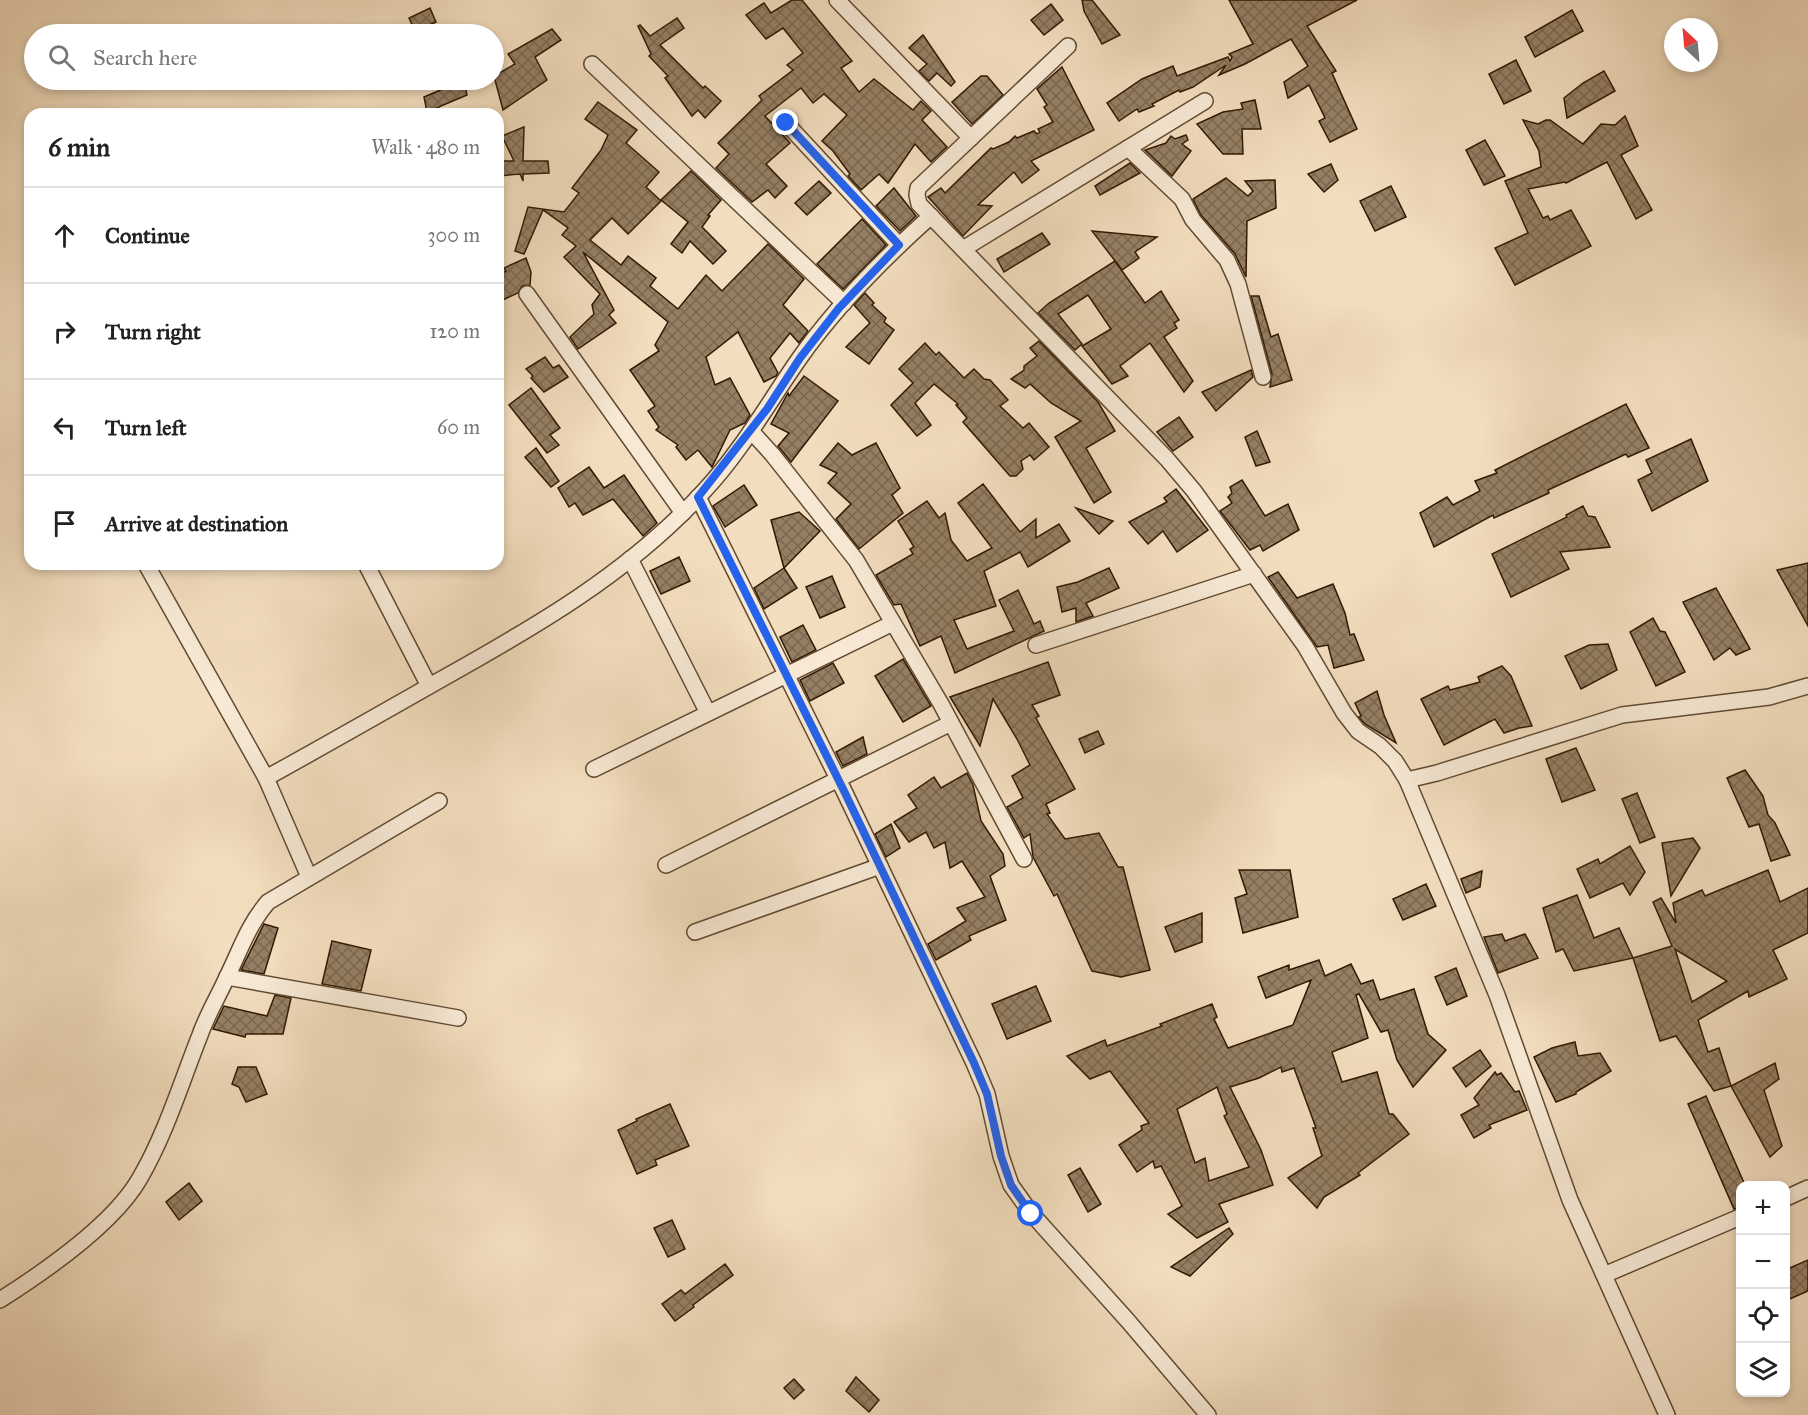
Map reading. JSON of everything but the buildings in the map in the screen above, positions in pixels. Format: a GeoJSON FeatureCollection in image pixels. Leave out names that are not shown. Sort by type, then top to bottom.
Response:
{"type":"FeatureCollection","features":[{"type":"Feature","properties":{"kind":"street"},"geometry":{"type":"LineString","coordinates":[[837,0],[972,138]]}},
{"type":"Feature","properties":{"kind":"street"},"geometry":{"type":"LineString","coordinates":[[1068,46],[918,188],[916,195],[920,204],[931,216],[1167,459],[1194,491],[1305,646],[1344,713],[1358,731],[1380,746],[1395,761],[1407,780],[1497,995],[1570,1200],[1667,1415]]}},
{"type":"Feature","properties":{"kind":"street"},"geometry":{"type":"LineString","coordinates":[[592,64],[844,303]]}},
{"type":"Feature","properties":{"kind":"street"},"geometry":{"type":"LineString","coordinates":[[963,249],[1205,101]]}},
{"type":"Feature","properties":{"kind":"street"},"geometry":{"type":"LineString","coordinates":[[786,123],[899,245]]}},
{"type":"Feature","properties":{"kind":"street"},"geometry":{"type":"LineString","coordinates":[[1128,148],[1182,199],[1193,220],[1227,260],[1238,284],[1263,377]]}},
{"type":"Feature","properties":{"kind":"street"},"geometry":{"type":"LineString","coordinates":[[266,778],[536,626],[589,591],[630,559],[698,497],[751,431],[800,358],[844,303],[899,245],[931,216]]}},
{"type":"Feature","properties":{"kind":"street"},"geometry":{"type":"LineString","coordinates":[[527,294],[683,513]]}},
{"type":"Feature","properties":{"kind":"street"},"geometry":{"type":"LineString","coordinates":[[751,431],[856,560],[951,723],[1024,859]]}},
{"type":"Feature","properties":{"kind":"street"},"geometry":{"type":"LineString","coordinates":[[698,497],[838,779],[987,1094],[1001,1156],[1011,1185],[1031,1214],[1128,1321],[1208,1415]]}},
{"type":"Feature","properties":{"kind":"street"},"geometry":{"type":"LineString","coordinates":[[630,559],[708,713]]}},
{"type":"Feature","properties":{"kind":"street"},"geometry":{"type":"LineString","coordinates":[[149,570],[266,778],[309,877]]}},
{"type":"Feature","properties":{"kind":"street"},"geometry":{"type":"LineString","coordinates":[[369,570],[429,686]]}},
{"type":"Feature","properties":{"kind":"street"},"geometry":{"type":"LineString","coordinates":[[1035,645],[1254,574]]}},
{"type":"Feature","properties":{"kind":"street"},"geometry":{"type":"LineString","coordinates":[[594,769],[893,623]]}},
{"type":"Feature","properties":{"kind":"street"},"geometry":{"type":"LineString","coordinates":[[1407,780],[1437,773],[1622,716],[1769,697],[1808,686]]}},
{"type":"Feature","properties":{"kind":"street"},"geometry":{"type":"LineString","coordinates":[[666,866],[951,723]]}},
{"type":"Feature","properties":{"kind":"street"},"geometry":{"type":"LineString","coordinates":[[0,1300],[30,1281],[85,1238],[116,1210],[139,1180],[178,1094],[200,1035],[254,918],[268,902],[439,801]]}},
{"type":"Feature","properties":{"kind":"street"},"geometry":{"type":"LineString","coordinates":[[695,932],[880,866]]}},
{"type":"Feature","properties":{"kind":"street"},"geometry":{"type":"LineString","coordinates":[[227,977],[459,1018]]}},
{"type":"Feature","properties":{"kind":"street"},"geometry":{"type":"LineString","coordinates":[[1790,1196],[1808,1188]]}},
{"type":"Feature","properties":{"kind":"street"},"geometry":{"type":"LineString","coordinates":[[1604,1275],[1736,1219]]}},
{"type":"Feature","properties":{"kind":"route"},"geometry":{"type":"LineString","coordinates":[[786,123],[899,245],[883,259],[839,308],[800,358],[767,409],[698,497],[845,793],[974,1063],[987,1094],[1001,1156],[1011,1185],[1031,1214]]}}]}
